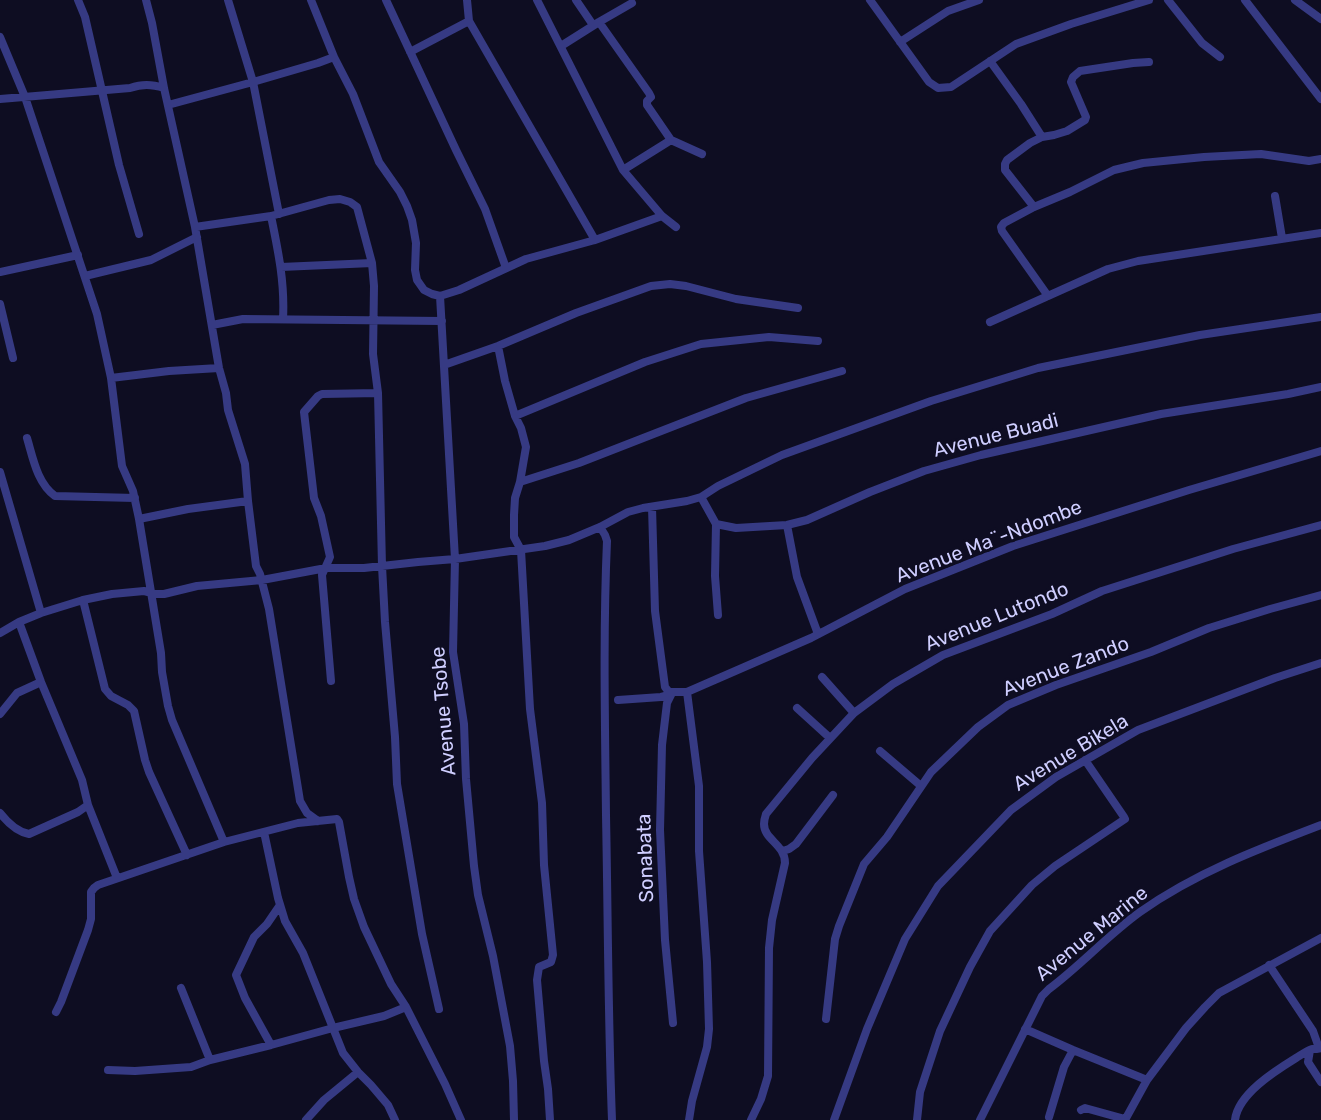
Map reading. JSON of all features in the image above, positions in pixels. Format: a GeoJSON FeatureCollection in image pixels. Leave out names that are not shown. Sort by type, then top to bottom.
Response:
{"type":"FeatureCollection","features":[{"type":"Feature","properties":{"kind":"street"},"geometry":{"type":"LineString","coordinates":[[78,0],[119,165],[139,234]]}},
{"type":"Feature","properties":{"kind":"street"},"geometry":{"type":"LineString","coordinates":[[146,0],[197,237],[219,368],[228,410],[245,464],[256,566],[269,609],[301,806],[298,823]]}},
{"type":"Feature","properties":{"kind":"street"},"geometry":{"type":"LineString","coordinates":[[228,0],[253,82],[275,215],[284,303],[283,319]]}},
{"type":"Feature","properties":{"kind":"street"},"geometry":{"type":"LineString","coordinates":[[311,0],[379,162],[407,206],[416,243],[417,280],[424,290],[440,296],[459,290],[526,259],[595,240],[662,216]]}},
{"type":"Feature","properties":{"kind":"street"},"geometry":{"type":"LineString","coordinates":[[386,0],[485,209],[506,268]]}},
{"type":"Feature","properties":{"kind":"street"},"geometry":{"type":"LineString","coordinates":[[467,0],[469,21],[595,240]]}},
{"type":"Feature","properties":{"kind":"street"},"geometry":{"type":"LineString","coordinates":[[537,0],[622,170],[662,216],[676,227]]}},
{"type":"Feature","properties":{"kind":"street"},"geometry":{"type":"LineString","coordinates":[[576,0],[649,93],[651,97],[647,105],[671,140],[702,154]]}},
{"type":"Feature","properties":{"kind":"street"},"geometry":{"type":"LineString","coordinates":[[870,0],[929,82],[938,88],[951,87],[1016,44],[1149,0]]}},
{"type":"Feature","properties":{"kind":"street"},"geometry":{"type":"LineString","coordinates":[[900,42],[948,11],[979,0]]}},
{"type":"Feature","properties":{"kind":"street"},"geometry":{"type":"LineString","coordinates":[[1168,0],[1202,43],[1220,57]]}},
{"type":"Feature","properties":{"kind":"street"},"geometry":{"type":"LineString","coordinates":[[1245,0],[1321,99]]}},
{"type":"Feature","properties":{"kind":"street"},"geometry":{"type":"LineString","coordinates":[[1295,0],[1321,19]]}},
{"type":"Feature","properties":{"kind":"street"},"geometry":{"type":"LineString","coordinates":[[561,46],[633,3]]}},
{"type":"Feature","properties":{"kind":"street"},"geometry":{"type":"LineString","coordinates":[[410,52],[469,21]]}},
{"type":"Feature","properties":{"kind":"street"},"geometry":{"type":"LineString","coordinates":[[0,37],[25,97],[97,314],[111,378],[122,466],[133,491],[139,519],[168,706],[224,842]]}},
{"type":"Feature","properties":{"kind":"street"},"geometry":{"type":"LineString","coordinates":[[168,105],[334,57]]}},
{"type":"Feature","properties":{"kind":"street"},"geometry":{"type":"LineString","coordinates":[[990,61],[1042,137]]}},
{"type":"Feature","properties":{"kind":"street"},"geometry":{"type":"LineString","coordinates":[[1034,207],[1004,168],[1007,160],[1030,143],[1042,137],[1067,131],[1085,120],[1086,117],[1071,82],[1080,71],[1149,62]]}},
{"type":"Feature","properties":{"kind":"street"},"geometry":{"type":"LineString","coordinates":[[0,99],[130,88],[146,84],[164,87]]}},
{"type":"Feature","properties":{"kind":"street"},"geometry":{"type":"LineString","coordinates":[[622,170],[671,140]]}},
{"type":"Feature","properties":{"kind":"street"},"geometry":{"type":"LineString","coordinates":[[1048,296],[1002,231],[1007,221],[1034,207],[1114,170],[1143,163],[1261,154],[1309,161],[1321,159]]}},
{"type":"Feature","properties":{"kind":"street"},"geometry":{"type":"LineString","coordinates":[[1275,196],[1282,238]]}},
{"type":"Feature","properties":{"kind":"street"},"geometry":{"type":"LineString","coordinates":[[195,227],[275,215],[329,200],[340,199],[357,207],[372,263],[374,286],[372,320],[378,393],[382,566],[397,784],[422,934],[439,1009]]}},
{"type":"Feature","properties":{"kind":"street"},"geometry":{"type":"LineString","coordinates":[[990,322],[1108,269],[1138,261],[1321,233]]}},
{"type":"Feature","properties":{"kind":"street"},"geometry":{"type":"LineString","coordinates":[[85,276],[152,260],[197,237]]}},
{"type":"Feature","properties":{"kind":"street"},"geometry":{"type":"LineString","coordinates":[[0,272],[78,255]]}},
{"type":"Feature","properties":{"kind":"street"},"geometry":{"type":"LineString","coordinates":[[281,267],[372,263]]}},
{"type":"Feature","properties":{"kind":"street"},"geometry":{"type":"LineString","coordinates":[[444,365],[651,286],[670,284],[686,286],[736,299],[798,308]]}},
{"type":"Feature","properties":{"kind":"street","name":"Avenue Tsobe"},"geometry":{"type":"LineString","coordinates":[[440,296],[455,559],[453,652],[464,724],[468,813],[478,895],[493,956],[510,1046],[514,1120]]}},
{"type":"Feature","properties":{"kind":"street"},"geometry":{"type":"LineString","coordinates":[[0,304],[13,358]]}},
{"type":"Feature","properties":{"kind":"street"},"geometry":{"type":"LineString","coordinates":[[0,633],[41,613],[83,600],[132,591],[164,594],[197,586],[262,580],[326,568],[364,568],[455,559],[544,546],[569,540],[628,512],[701,497],[718,486],[782,455],[931,401],[1038,368],[1200,335],[1321,317]]}},
{"type":"Feature","properties":{"kind":"street"},"geometry":{"type":"LineString","coordinates":[[212,326],[243,319],[442,321]]}},
{"type":"Feature","properties":{"kind":"street"},"geometry":{"type":"LineString","coordinates":[[515,416],[645,362],[700,344],[769,337],[818,341]]}},
{"type":"Feature","properties":{"kind":"street"},"geometry":{"type":"LineString","coordinates":[[498,346],[505,381],[526,447],[515,498],[514,537],[521,550],[530,709],[542,803],[543,865],[553,955],[551,962],[539,967],[537,980],[550,1120]]}},
{"type":"Feature","properties":{"kind":"street"},"geometry":{"type":"LineString","coordinates":[[111,378],[219,368]]}},
{"type":"Feature","properties":{"kind":"street"},"geometry":{"type":"LineString","coordinates":[[520,482],[579,463],[746,398],[842,371]]}},
{"type":"Feature","properties":{"kind":"street","name":"Avenue Buadi"},"geometry":{"type":"LineString","coordinates":[[716,524],[736,528],[787,525],[807,520],[924,471],[981,455],[1155,415],[1321,387]]}},
{"type":"Feature","properties":{"kind":"street"},"geometry":{"type":"LineString","coordinates":[[331,681],[322,575],[330,557],[321,516],[314,498],[304,412],[322,394],[378,393]]}},
{"type":"Feature","properties":{"kind":"street"},"geometry":{"type":"LineString","coordinates":[[27,438],[37,471],[47,490],[55,496],[135,498]]}},
{"type":"Feature","properties":{"kind":"street","name":"Avenue Ma¨-Ndombe"},"geometry":{"type":"LineString","coordinates":[[684,692],[752,665],[905,589],[1013,546],[1168,496],[1321,451]]}},
{"type":"Feature","properties":{"kind":"street"},"geometry":{"type":"LineString","coordinates":[[0,472],[41,613]]}},
{"type":"Feature","properties":{"kind":"street"},"geometry":{"type":"LineString","coordinates":[[701,497],[716,524],[715,576],[718,615]]}},
{"type":"Feature","properties":{"kind":"street"},"geometry":{"type":"LineString","coordinates":[[139,519],[188,508],[248,501]]}},
{"type":"Feature","properties":{"kind":"street"},"geometry":{"type":"LineString","coordinates":[[651,507],[655,611],[665,687],[671,692]]}},
{"type":"Feature","properties":{"kind":"street"},"geometry":{"type":"LineString","coordinates":[[787,525],[797,577],[818,634]]}},
{"type":"Feature","properties":{"kind":"street","name":"Avenue Lutondo"},"geometry":{"type":"LineString","coordinates":[[783,851],[766,833],[764,824],[766,814],[854,713],[894,684],[943,655],[1052,614],[1102,591],[1233,549],[1321,525]]}},
{"type":"Feature","properties":{"kind":"street"},"geometry":{"type":"LineString","coordinates":[[600,527],[607,541],[605,692],[612,1120]]}},
{"type":"Feature","properties":{"kind":"street","name":"Avenue Zando"},"geometry":{"type":"LineString","coordinates":[[826,1019],[838,926],[864,864],[887,837],[931,772],[966,737],[1008,705],[1056,685],[1151,652],[1209,628],[1321,595]]}},
{"type":"Feature","properties":{"kind":"street"},"geometry":{"type":"LineString","coordinates":[[83,600],[105,688],[111,696],[132,707],[134,711],[144,760],[187,855]]}},
{"type":"Feature","properties":{"kind":"street"},"geometry":{"type":"LineString","coordinates":[[19,622],[40,682],[82,780],[88,805],[117,878]]}},
{"type":"Feature","properties":{"kind":"street","name":"Avenue Bikela"},"geometry":{"type":"LineString","coordinates":[[834,1120],[886,982],[905,939],[932,894],[1011,810],[1056,777],[1138,730],[1321,663]]}},
{"type":"Feature","properties":{"kind":"street"},"geometry":{"type":"LineString","coordinates":[[822,677],[854,713]]}},
{"type":"Feature","properties":{"kind":"street"},"geometry":{"type":"LineString","coordinates":[[0,714],[17,693],[40,682]]}},
{"type":"Feature","properties":{"kind":"street"},"geometry":{"type":"LineString","coordinates":[[618,700],[661,697],[671,692],[684,692],[699,786],[699,851],[709,1029],[707,1047],[689,1120]]}},
{"type":"Feature","properties":{"kind":"street","name":"Sonabata"},"geometry":{"type":"LineString","coordinates":[[671,692],[667,703],[662,745],[660,830],[665,940],[673,1023]]}},
{"type":"Feature","properties":{"kind":"street"},"geometry":{"type":"LineString","coordinates":[[797,708],[830,738]]}},
{"type":"Feature","properties":{"kind":"street"},"geometry":{"type":"LineString","coordinates":[[880,751],[921,786]]}},
{"type":"Feature","properties":{"kind":"street"},"geometry":{"type":"LineString","coordinates":[[916,1120],[920,1092],[940,1031],[990,930],[1032,885],[1055,866],[1125,819],[1085,760]]}},
{"type":"Feature","properties":{"kind":"street"},"geometry":{"type":"LineString","coordinates":[[751,1120],[768,1076],[769,948],[772,920],[786,863],[783,851],[796,844],[833,795]]}},
{"type":"Feature","properties":{"kind":"street"},"geometry":{"type":"LineString","coordinates":[[0,813],[9,824],[29,834],[78,812],[88,805]]}},
{"type":"Feature","properties":{"kind":"street"},"geometry":{"type":"LineString","coordinates":[[301,806],[318,821]]}},
{"type":"Feature","properties":{"kind":"street"},"geometry":{"type":"LineString","coordinates":[[56,1012],[88,930],[91,919],[91,892],[98,885],[224,842],[298,823],[338,820],[354,899],[364,927],[394,990],[406,1007],[445,1084],[461,1120]]}},
{"type":"Feature","properties":{"kind":"street","name":"Avenue Marine"},"geometry":{"type":"LineString","coordinates":[[980,1120],[1042,996],[1139,913],[1173,891],[1246,854],[1321,825]]}},
{"type":"Feature","properties":{"kind":"street"},"geometry":{"type":"LineString","coordinates":[[264,832],[285,921],[303,953],[343,1053],[388,1105],[395,1120]]}},
{"type":"Feature","properties":{"kind":"street"},"geometry":{"type":"LineString","coordinates":[[272,1045],[245,998],[236,975],[254,937],[267,924],[280,905]]}},
{"type":"Feature","properties":{"kind":"street"},"geometry":{"type":"LineString","coordinates":[[1081,1110],[1085,1108],[1125,1120],[1147,1080],[1186,1028],[1219,993],[1321,938]]}},
{"type":"Feature","properties":{"kind":"street"},"geometry":{"type":"LineString","coordinates":[[1235,1120],[1237,1110],[1255,1088],[1277,1070],[1310,1050],[1320,1048],[1313,1031],[1269,965]]}},
{"type":"Feature","properties":{"kind":"street"},"geometry":{"type":"LineString","coordinates":[[181,988],[210,1060]]}},
{"type":"Feature","properties":{"kind":"street"},"geometry":{"type":"LineString","coordinates":[[108,1070],[135,1071],[198,1066],[210,1060],[384,1016],[406,1007]]}},
{"type":"Feature","properties":{"kind":"street"},"geometry":{"type":"LineString","coordinates":[[1025,1029],[1147,1080]]}},
{"type":"Feature","properties":{"kind":"street"},"geometry":{"type":"LineString","coordinates":[[1049,1116],[1064,1067],[1073,1050]]}},
{"type":"Feature","properties":{"kind":"street"},"geometry":{"type":"LineString","coordinates":[[1310,1050],[1308,1062],[1321,1082]]}},
{"type":"Feature","properties":{"kind":"street"},"geometry":{"type":"LineString","coordinates":[[306,1120],[332,1092],[358,1072]]}}]}
